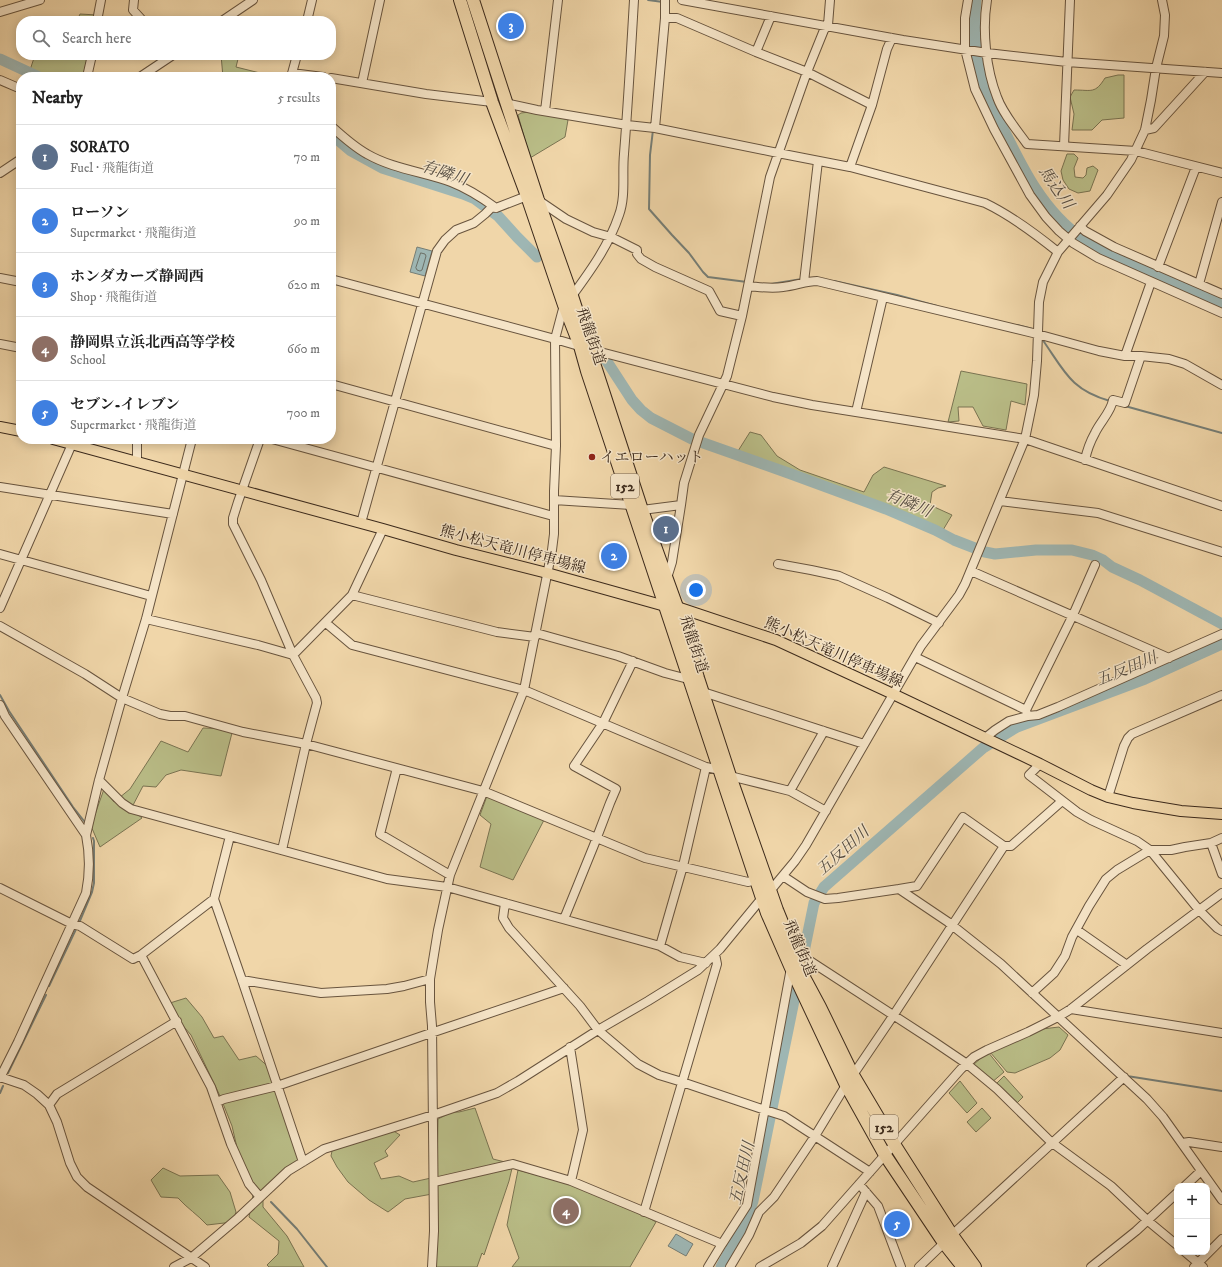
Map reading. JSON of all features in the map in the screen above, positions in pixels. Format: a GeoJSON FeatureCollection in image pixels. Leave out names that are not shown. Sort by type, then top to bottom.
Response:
{"type":"FeatureCollection","features":[{"type":"Feature","properties":{"kind":"highway","name":"飛龍街道"},"geometry":{"type":"LineString","coordinates":[[460,0],[492,102],[572,296],[584,348],[587,371],[631,505],[703,692],[756,880],[766,894],[805,979],[820,1007],[850,1080],[885,1155],[948,1239],[975,1267]]}},
{"type":"Feature","properties":{"kind":"highway","name":"飛龍街道"},"geometry":{"type":"LineString","coordinates":[[473,0],[505,103],[564,305],[584,348],[667,578],[671,607],[688,679],[725,773],[791,970],[802,994],[850,1080],[894,1144],[963,1267]]}},
{"type":"Feature","properties":{"kind":"main road"},"geometry":{"type":"LineString","coordinates":[[0,427],[16,430]]}},
{"type":"Feature","properties":{"kind":"main road","name":"熊小松天竜川停車場線"},"geometry":{"type":"LineString","coordinates":[[82,444],[137,462],[456,550],[671,607],[776,640],[894,694],[1108,797],[1132,803],[1181,811],[1222,814]]}},
{"type":"Feature","properties":{"kind":"street"},"geometry":{"type":"LineString","coordinates":[[0,12],[40,0]]}},
{"type":"Feature","properties":{"kind":"street"},"geometry":{"type":"LineString","coordinates":[[98,16],[100,0]]}},
{"type":"Feature","properties":{"kind":"street"},"geometry":{"type":"LineString","coordinates":[[134,0],[133,10],[138,16]]}},
{"type":"Feature","properties":{"kind":"street"},"geometry":{"type":"LineString","coordinates":[[229,16],[252,0]]}},
{"type":"Feature","properties":{"kind":"street"},"geometry":{"type":"LineString","coordinates":[[307,16],[312,0]]}},
{"type":"Feature","properties":{"kind":"street"},"geometry":{"type":"LineString","coordinates":[[362,83],[380,0]]}},
{"type":"Feature","properties":{"kind":"street"},"geometry":{"type":"LineString","coordinates":[[545,111],[558,0]]}},
{"type":"Feature","properties":{"kind":"street"},"geometry":{"type":"LineString","coordinates":[[572,296],[594,266],[611,237],[620,214],[634,0]]}},
{"type":"Feature","properties":{"kind":"street"},"geometry":{"type":"LineString","coordinates":[[655,128],[666,18],[665,0]]}},
{"type":"Feature","properties":{"kind":"street"},"geometry":{"type":"LineString","coordinates":[[682,0],[828,25],[892,38],[986,53],[1067,62],[1222,73]]}},
{"type":"Feature","properties":{"kind":"street"},"geometry":{"type":"LineString","coordinates":[[667,578],[672,562],[684,483],[699,435],[727,376],[742,316],[770,177],[807,72],[824,30],[828,25],[830,0]]}},
{"type":"Feature","properties":{"kind":"street"},"geometry":{"type":"LineString","coordinates":[[968,0],[965,18],[966,49],[975,89],[1026,190],[1046,217],[1069,238],[1098,258],[1222,313]]}},
{"type":"Feature","properties":{"kind":"street"},"geometry":{"type":"LineString","coordinates":[[987,0],[984,33],[986,53],[997,98],[1007,116],[1027,144],[1136,151],[1222,173]]}},
{"type":"Feature","properties":{"kind":"street"},"geometry":{"type":"LineString","coordinates":[[1064,146],[1070,0]]}},
{"type":"Feature","properties":{"kind":"street"},"geometry":{"type":"LineString","coordinates":[[174,1267],[191,1258],[238,1218],[288,1171],[324,1149],[433,1115],[497,1093],[598,1030],[661,994],[698,970],[706,963],[783,876],[806,845],[826,812],[921,646],[959,595],[982,544],[1025,439],[1034,395],[1039,302],[1043,282],[1058,252],[1107,195],[1131,160],[1145,130],[1156,68],[1165,30],[1165,15],[1162,0]]}},
{"type":"Feature","properties":{"kind":"street"},"geometry":{"type":"LineString","coordinates":[[756,52],[771,16]]}},
{"type":"Feature","properties":{"kind":"street"},"geometry":{"type":"LineString","coordinates":[[666,18],[677,18],[807,72],[872,105]]}},
{"type":"Feature","properties":{"kind":"street"},"geometry":{"type":"LineString","coordinates":[[850,166],[872,105],[887,49],[892,38]]}},
{"type":"Feature","properties":{"kind":"street"},"geometry":{"type":"LineString","coordinates":[[88,72],[91,60]]}},
{"type":"Feature","properties":{"kind":"street"},"geometry":{"type":"LineString","coordinates":[[148,72],[166,60]]}},
{"type":"Feature","properties":{"kind":"street"},"geometry":{"type":"LineString","coordinates":[[293,72],[296,60]]}},
{"type":"Feature","properties":{"kind":"street"},"geometry":{"type":"LineString","coordinates":[[1145,130],[1154,128],[1205,72]]}},
{"type":"Feature","properties":{"kind":"street"},"geometry":{"type":"LineString","coordinates":[[336,79],[426,94],[492,102]]}},
{"type":"Feature","properties":{"kind":"street"},"geometry":{"type":"LineString","coordinates":[[0,80],[16,88]]}},
{"type":"Feature","properties":{"kind":"street"},"geometry":{"type":"LineString","coordinates":[[505,103],[627,125],[655,128],[818,161],[850,166],[985,203],[1036,235],[1058,252]]}},
{"type":"Feature","properties":{"kind":"street"},"geometry":{"type":"LineString","coordinates":[[336,130],[367,154],[383,162],[450,182],[471,190],[494,208]]}},
{"type":"Feature","properties":{"kind":"street"},"geometry":{"type":"LineString","coordinates":[[805,279],[818,161]]}},
{"type":"Feature","properties":{"kind":"street"},"geometry":{"type":"LineString","coordinates":[[0,173],[16,162]]}},
{"type":"Feature","properties":{"kind":"street"},"geometry":{"type":"LineString","coordinates":[[1158,267],[1196,167]]}},
{"type":"Feature","properties":{"kind":"street"},"geometry":{"type":"LineString","coordinates":[[361,523],[437,250],[456,230],[474,223],[494,208],[532,198],[566,219],[593,232],[611,237],[637,250],[637,254],[641,259],[655,267],[709,291],[720,311],[742,316]]}},
{"type":"Feature","properties":{"kind":"street"},"geometry":{"type":"LineString","coordinates":[[1198,284],[1222,202]]}},
{"type":"Feature","properties":{"kind":"street"},"geometry":{"type":"LineString","coordinates":[[1080,226],[1085,231],[1114,247],[1222,294]]}},
{"type":"Feature","properties":{"kind":"street"},"geometry":{"type":"LineString","coordinates":[[0,278],[16,281]]}},
{"type":"Feature","properties":{"kind":"street"},"geometry":{"type":"LineString","coordinates":[[749,283],[775,288],[791,286],[805,279],[818,281],[1037,334],[1099,351],[1125,356],[1169,359],[1185,364],[1222,384]]}},
{"type":"Feature","properties":{"kind":"street"},"geometry":{"type":"LineString","coordinates":[[336,280],[723,385],[812,405],[1025,439],[1222,506]]}},
{"type":"Feature","properties":{"kind":"street"},"geometry":{"type":"LineString","coordinates":[[1125,356],[1151,282]]}},
{"type":"Feature","properties":{"kind":"street"},"geometry":{"type":"LineString","coordinates":[[856,412],[883,297]]}},
{"type":"Feature","properties":{"kind":"street"},"geometry":{"type":"LineString","coordinates":[[432,1267],[434,1182],[430,979],[450,875],[524,690],[552,550],[554,534],[553,516],[556,446],[555,339],[564,305]]}},
{"type":"Feature","properties":{"kind":"street"},"geometry":{"type":"LineString","coordinates":[[0,344],[16,347]]}},
{"type":"Feature","properties":{"kind":"street"},"geometry":{"type":"LineString","coordinates":[[1085,460],[1095,432],[1112,403],[1125,403],[1140,356]]}},
{"type":"Feature","properties":{"kind":"street"},"geometry":{"type":"LineString","coordinates":[[336,385],[556,446]]}},
{"type":"Feature","properties":{"kind":"street"},"geometry":{"type":"LineString","coordinates":[[0,608],[50,495],[75,444]]}},
{"type":"Feature","properties":{"kind":"street"},"geometry":{"type":"LineString","coordinates":[[137,444],[137,462]]}},
{"type":"Feature","properties":{"kind":"street"},"geometry":{"type":"LineString","coordinates":[[86,835],[99,780],[146,619],[191,444]]}},
{"type":"Feature","properties":{"kind":"street"},"geometry":{"type":"LineString","coordinates":[[258,444],[233,518],[233,524],[262,580],[293,655],[316,698],[317,703],[306,744],[282,850]]}},
{"type":"Feature","properties":{"kind":"street"},"geometry":{"type":"LineString","coordinates":[[291,444],[553,516]]}},
{"type":"Feature","properties":{"kind":"street"},"geometry":{"type":"LineString","coordinates":[[0,487],[173,514]]}},
{"type":"Feature","properties":{"kind":"street"},"geometry":{"type":"LineString","coordinates":[[554,500],[631,505]]}},
{"type":"Feature","properties":{"kind":"street"},"geometry":{"type":"LineString","coordinates":[[1000,501],[1098,513],[1222,552]]}},
{"type":"Feature","properties":{"kind":"street"},"geometry":{"type":"LineString","coordinates":[[642,510],[681,505]]}},
{"type":"Feature","properties":{"kind":"street"},"geometry":{"type":"LineString","coordinates":[[293,655],[352,595],[383,529]]}},
{"type":"Feature","properties":{"kind":"street"},"geometry":{"type":"LineString","coordinates":[[0,554],[151,596]]}},
{"type":"Feature","properties":{"kind":"street"},"geometry":{"type":"LineString","coordinates":[[778,564],[838,576],[939,623]]}},
{"type":"Feature","properties":{"kind":"street"},"geometry":{"type":"LineString","coordinates":[[986,739],[995,730],[1009,721],[1027,713],[1095,564]]}},
{"type":"Feature","properties":{"kind":"street"},"geometry":{"type":"LineString","coordinates":[[970,571],[1169,658]]}},
{"type":"Feature","properties":{"kind":"street"},"geometry":{"type":"LineString","coordinates":[[352,595],[497,632],[535,635],[618,656],[665,673],[688,679]]}},
{"type":"Feature","properties":{"kind":"street"},"geometry":{"type":"LineString","coordinates":[[146,619],[258,645],[293,655]]}},
{"type":"Feature","properties":{"kind":"street"},"geometry":{"type":"LineString","coordinates":[[326,623],[352,645],[524,690],[706,767],[790,791],[826,812]]}},
{"type":"Feature","properties":{"kind":"street"},"geometry":{"type":"LineString","coordinates":[[0,626],[85,674],[122,698],[160,714],[185,716],[243,732],[306,744],[483,791],[645,858],[748,882],[756,880]]}},
{"type":"Feature","properties":{"kind":"street"},"geometry":{"type":"LineString","coordinates":[[915,657],[1027,713],[1038,715],[1222,634]]}},
{"type":"Feature","properties":{"kind":"street"},"geometry":{"type":"LineString","coordinates":[[564,920],[616,789],[574,766],[603,723],[633,661]]}},
{"type":"Feature","properties":{"kind":"street"},"geometry":{"type":"LineString","coordinates":[[703,692],[864,744]]}},
{"type":"Feature","properties":{"kind":"street"},"geometry":{"type":"LineString","coordinates":[[1108,797],[1124,746],[1132,734],[1222,694]]}},
{"type":"Feature","properties":{"kind":"street"},"geometry":{"type":"LineString","coordinates":[[0,706],[5,716],[86,835],[90,872],[86,893],[76,925],[0,1077],[24,1085],[49,1104],[57,1122],[70,1163],[77,1177],[87,1187],[205,1267]]}},
{"type":"Feature","properties":{"kind":"street"},"geometry":{"type":"LineString","coordinates":[[790,791],[824,731]]}},
{"type":"Feature","properties":{"kind":"street"},"geometry":{"type":"LineString","coordinates":[[1040,764],[1029,775],[1062,801],[1091,820],[1136,841],[1150,850],[1199,910],[1222,932]]}},
{"type":"Feature","properties":{"kind":"street"},"geometry":{"type":"LineString","coordinates":[[660,946],[683,866],[706,767]]}},
{"type":"Feature","properties":{"kind":"street"},"geometry":{"type":"LineString","coordinates":[[397,768],[380,834],[450,875]]}},
{"type":"Feature","properties":{"kind":"street"},"geometry":{"type":"LineString","coordinates":[[99,780],[122,803],[131,809],[387,879],[447,887],[660,946],[680,957],[706,963]]}},
{"type":"Feature","properties":{"kind":"street"},"geometry":{"type":"LineString","coordinates":[[783,876],[806,892],[825,899],[917,886],[963,817],[1004,846],[1011,846],[1062,801]]}},
{"type":"Feature","properties":{"kind":"street"},"geometry":{"type":"LineString","coordinates":[[230,836],[214,899],[303,1162]]}},
{"type":"Feature","properties":{"kind":"street"},"geometry":{"type":"LineString","coordinates":[[1032,993],[1054,973],[1065,956],[1072,937],[1089,906],[1106,879],[1117,870],[1150,850],[1171,850],[1211,843],[1222,838]]}},
{"type":"Feature","properties":{"kind":"street"},"geometry":{"type":"LineString","coordinates":[[1211,843],[1222,874]]}},
{"type":"Feature","properties":{"kind":"street"},"geometry":{"type":"LineString","coordinates":[[730,1267],[749,1235],[759,1212],[774,1197],[1004,846]]}},
{"type":"Feature","properties":{"kind":"street"},"geometry":{"type":"LineString","coordinates":[[0,888],[76,925],[133,959],[141,955],[214,899]]}},
{"type":"Feature","properties":{"kind":"street"},"geometry":{"type":"LineString","coordinates":[[899,889],[953,926],[1001,964],[1147,1099],[1162,1117],[1222,1200]]}},
{"type":"Feature","properties":{"kind":"street"},"geometry":{"type":"LineString","coordinates":[[760,1267],[801,1243],[822,1226],[894,1144],[974,1057],[1058,1017],[1071,1009],[1222,893]]}},
{"type":"Feature","properties":{"kind":"street"},"geometry":{"type":"LineString","coordinates":[[505,903],[503,918],[509,928],[580,1006],[598,1030],[638,1064],[659,1075],[778,1113],[870,1172]]}},
{"type":"Feature","properties":{"kind":"street"},"geometry":{"type":"LineString","coordinates":[[1076,930],[1127,965]]}},
{"type":"Feature","properties":{"kind":"street"},"geometry":{"type":"LineString","coordinates":[[644,1212],[717,964],[715,954]]}},
{"type":"Feature","properties":{"kind":"street"},"geometry":{"type":"LineString","coordinates":[[141,955],[211,1087],[231,1144],[249,1184],[260,1197]]}},
{"type":"Feature","properties":{"kind":"street"},"geometry":{"type":"LineString","coordinates":[[805,979],[810,961],[967,1064],[997,1089],[1051,1142],[1111,1186],[1148,1221],[1174,1243]]}},
{"type":"Feature","properties":{"kind":"street"},"geometry":{"type":"LineString","coordinates":[[708,1267],[747,1205],[791,970]]}},
{"type":"Feature","properties":{"kind":"street"},"geometry":{"type":"LineString","coordinates":[[242,980],[321,993],[386,989],[430,979]]}},
{"type":"Feature","properties":{"kind":"street"},"geometry":{"type":"LineString","coordinates":[[217,1102],[277,1086],[564,988]]}},
{"type":"Feature","properties":{"kind":"street"},"geometry":{"type":"LineString","coordinates":[[1071,1009],[1222,1034]]}},
{"type":"Feature","properties":{"kind":"street"},"geometry":{"type":"LineString","coordinates":[[49,1104],[56,1094],[177,1021]]}},
{"type":"Feature","properties":{"kind":"street"},"geometry":{"type":"LineString","coordinates":[[570,1047],[583,1130],[571,1180]]}},
{"type":"Feature","properties":{"kind":"street"},"geometry":{"type":"LineString","coordinates":[[0,1057],[6,1065]]}},
{"type":"Feature","properties":{"kind":"street"},"geometry":{"type":"LineString","coordinates":[[919,1267],[1014,1179],[1051,1142],[1124,1077]]}},
{"type":"Feature","properties":{"kind":"street"},"geometry":{"type":"LineString","coordinates":[[1182,1144],[1189,1142],[1222,1147]]}},
{"type":"Feature","properties":{"kind":"street"},"geometry":{"type":"LineString","coordinates":[[434,1182],[513,1164],[571,1180],[722,1244]]}},
{"type":"Feature","properties":{"kind":"street"},"geometry":{"type":"LineString","coordinates":[[1188,1183],[1201,1171]]}},
{"type":"Feature","properties":{"kind":"street"},"geometry":{"type":"LineString","coordinates":[[859,1184],[878,1206],[901,1267]]}},
{"type":"Feature","properties":{"kind":"street"},"geometry":{"type":"LineString","coordinates":[[832,1267],[866,1192]]}},
{"type":"Feature","properties":{"kind":"street"},"geometry":{"type":"LineString","coordinates":[[1091,1267],[1148,1221],[1174,1196]]}},
{"type":"Feature","properties":{"kind":"street"},"geometry":{"type":"LineString","coordinates":[[1188,1255],[1198,1266],[1222,1239]]}},
{"type":"Feature","properties":{"kind":"green space"},"geometry":{"type":"Polygon","coordinates":[[[80,14],[97,15],[97,16],[79,16],[80,14]]]}},
{"type":"Feature","properties":{"kind":"green space"},"geometry":{"type":"Polygon","coordinates":[[[33,60],[87,60],[84,72],[35,72],[30,70],[33,60]]]}},
{"type":"Feature","properties":{"kind":"green space"},"geometry":{"type":"Polygon","coordinates":[[[221,60],[238,60],[236,67],[256,72],[223,72],[221,60]]]}},
{"type":"Feature","properties":{"kind":"green space"},"geometry":{"type":"Polygon","coordinates":[[[1124,75],[1124,118],[1102,120],[1092,130],[1072,130],[1074,114],[1070,97],[1074,90],[1096,89],[1105,78],[1124,75]]]}},
{"type":"Feature","properties":{"kind":"green space"},"geometry":{"type":"Polygon","coordinates":[[[538,111],[568,120],[565,137],[530,158],[518,115],[521,113],[538,111]]]}},
{"type":"Feature","properties":{"kind":"green space"},"geometry":{"type":"Polygon","coordinates":[[[1067,154],[1074,154],[1078,158],[1074,168],[1075,177],[1083,178],[1086,175],[1087,168],[1093,166],[1098,170],[1090,191],[1078,193],[1069,189],[1063,180],[1061,171],[1067,154]]]}},
{"type":"Feature","properties":{"kind":"green space"},"geometry":{"type":"Polygon","coordinates":[[[961,371],[1027,384],[1025,405],[1011,401],[1006,430],[983,426],[973,407],[958,407],[959,421],[948,422],[961,371]]]}},
{"type":"Feature","properties":{"kind":"green space"},"geometry":{"type":"Polygon","coordinates":[[[750,432],[761,435],[777,456],[800,470],[864,492],[873,475],[884,467],[946,486],[938,488],[932,492],[930,505],[952,515],[943,530],[825,483],[738,451],[750,432]]]}},
{"type":"Feature","properties":{"kind":"green space"},"geometry":{"type":"Polygon","coordinates":[[[203,728],[233,729],[221,776],[181,770],[166,775],[156,787],[143,786],[131,809],[142,818],[100,847],[91,826],[104,789],[114,802],[130,789],[161,741],[188,752],[203,728]]]}},
{"type":"Feature","properties":{"kind":"green space"},"geometry":{"type":"Polygon","coordinates":[[[487,796],[544,820],[513,880],[480,867],[491,824],[480,815],[487,796]]]}},
{"type":"Feature","properties":{"kind":"green space"},"geometry":{"type":"Polygon","coordinates":[[[186,998],[202,1017],[214,1038],[223,1036],[239,1060],[256,1056],[271,1069],[301,1158],[263,1189],[263,1207],[287,1236],[304,1267],[269,1267],[267,1265],[278,1254],[279,1241],[249,1217],[253,1195],[242,1169],[232,1126],[220,1096],[191,1035],[173,1014],[170,1003],[186,998]]]}},
{"type":"Feature","properties":{"kind":"green space"},"geometry":{"type":"Polygon","coordinates":[[[1059,1027],[1068,1035],[1060,1050],[1050,1058],[1015,1073],[1007,1072],[990,1052],[1042,1029],[1059,1027]]]}},
{"type":"Feature","properties":{"kind":"green space"},"geometry":{"type":"Polygon","coordinates":[[[988,1052],[1004,1072],[991,1083],[973,1065],[988,1052]]]}},
{"type":"Feature","properties":{"kind":"green space"},"geometry":{"type":"Polygon","coordinates":[[[1004,1076],[1023,1097],[1016,1104],[996,1084],[1004,1076]]]}},
{"type":"Feature","properties":{"kind":"green space"},"geometry":{"type":"Polygon","coordinates":[[[960,1081],[977,1103],[967,1113],[949,1093],[960,1081]]]}},
{"type":"Feature","properties":{"kind":"green space"},"geometry":{"type":"Polygon","coordinates":[[[475,1108],[493,1159],[513,1164],[509,1181],[484,1255],[482,1253],[477,1267],[435,1267],[438,1119],[452,1112],[475,1108]]]}},
{"type":"Feature","properties":{"kind":"green space"},"geometry":{"type":"Polygon","coordinates":[[[982,1108],[991,1118],[976,1132],[967,1122],[982,1108]]]}},
{"type":"Feature","properties":{"kind":"green space"},"geometry":{"type":"Polygon","coordinates":[[[392,1130],[400,1135],[385,1151],[388,1156],[374,1163],[381,1179],[399,1176],[413,1182],[431,1178],[432,1194],[405,1199],[388,1212],[369,1200],[348,1182],[331,1156],[333,1146],[392,1130]]]}},
{"type":"Feature","properties":{"kind":"green space"},"geometry":{"type":"Polygon","coordinates":[[[163,1168],[180,1176],[218,1175],[230,1192],[236,1212],[233,1222],[207,1225],[178,1198],[161,1197],[151,1180],[163,1168]]]}},
{"type":"Feature","properties":{"kind":"green space"},"geometry":{"type":"Polygon","coordinates":[[[518,1170],[604,1193],[656,1222],[630,1267],[512,1267],[519,1258],[507,1225],[518,1170]]]}},
{"type":"Feature","properties":{"kind":"water"},"geometry":{"type":"Polygon","coordinates":[[[417,247],[432,251],[425,276],[410,272],[417,247]]]}},
{"type":"Feature","properties":{"kind":"water"},"geometry":{"type":"Polygon","coordinates":[[[676,1234],[693,1244],[686,1256],[668,1246],[676,1234]]]}},
{"type":"Feature","properties":{"kind":"waterway"},"geometry":{"type":"LineString","coordinates":[[648,0],[663,2]]}},
{"type":"Feature","properties":{"kind":"waterway","name":"馬込川"},"geometry":{"type":"LineString","coordinates":[[976,0],[975,40],[982,80],[991,103],[1017,157],[1045,202],[1068,227],[1082,238],[1116,258],[1222,304]]}},
{"type":"Feature","properties":{"kind":"waterway","name":"有隣川"},"geometry":{"type":"LineString","coordinates":[[0,59],[28,72]]}},
{"type":"Feature","properties":{"kind":"waterway"},"geometry":{"type":"LineString","coordinates":[[653,130],[650,155],[649,209],[689,253],[708,277],[747,282]]}},
{"type":"Feature","properties":{"kind":"waterway","name":"有隣川"},"geometry":{"type":"LineString","coordinates":[[336,138],[351,151],[382,168],[475,199],[498,216],[537,257]]}},
{"type":"Feature","properties":{"kind":"waterway"},"geometry":{"type":"LineString","coordinates":[[771,284],[802,279]]}},
{"type":"Feature","properties":{"kind":"waterway"},"geometry":{"type":"LineString","coordinates":[[834,281],[897,295],[937,306]]}},
{"type":"Feature","properties":{"kind":"waterway"},"geometry":{"type":"LineString","coordinates":[[1017,325],[1033,329]]}},
{"type":"Feature","properties":{"kind":"waterway"},"geometry":{"type":"LineString","coordinates":[[1042,339],[1069,378],[1086,391],[1110,401]]}},
{"type":"Feature","properties":{"kind":"waterway","name":"有隣川"},"geometry":{"type":"LineString","coordinates":[[606,360],[632,400],[641,410],[651,418],[692,439],[886,509],[935,530],[954,540],[985,552],[995,554],[1036,550],[1072,550],[1092,555],[1103,560],[1112,567],[1140,580],[1222,624]]}},
{"type":"Feature","properties":{"kind":"waterway"},"geometry":{"type":"LineString","coordinates":[[1125,406],[1222,433]]}},
{"type":"Feature","properties":{"kind":"waterway","name":"五反田川"},"geometry":{"type":"LineString","coordinates":[[721,1267],[745,1223],[753,1201],[814,903],[824,887],[983,748],[1017,727],[1145,679],[1222,644]]}},
{"type":"Feature","properties":{"kind":"waterway"},"geometry":{"type":"LineString","coordinates":[[0,695],[9,711],[73,807],[84,821]]}},
{"type":"Feature","properties":{"kind":"waterway"},"geometry":{"type":"LineString","coordinates":[[79,923],[92,892],[94,883],[93,838]]}},
{"type":"Feature","properties":{"kind":"waterway"},"geometry":{"type":"LineString","coordinates":[[49,986],[77,927]]}},
{"type":"Feature","properties":{"kind":"waterway"},"geometry":{"type":"LineString","coordinates":[[8,1073],[46,995]]}},
{"type":"Feature","properties":{"kind":"waterway"},"geometry":{"type":"LineString","coordinates":[[1127,1076],[1222,1091]]}},
{"type":"Feature","properties":{"kind":"waterway"},"geometry":{"type":"LineString","coordinates":[[0,1093],[3,1086]]}},
{"type":"Feature","properties":{"kind":"waterway"},"geometry":{"type":"LineString","coordinates":[[271,1202],[297,1229],[327,1267]]}},
{"type":"Feature","properties":{"kind":"place","name":"ホンダカーズ静岡西"},"geometry":{"type":"Point","coordinates":[511,26]}},
{"type":"Feature","properties":{"kind":"place","name":"イエローハット"},"geometry":{"type":"Point","coordinates":[592,457]}},
{"type":"Feature","properties":{"kind":"place","name":"SORATO"},"geometry":{"type":"Point","coordinates":[666,529]}},
{"type":"Feature","properties":{"kind":"place","name":"ローソン"},"geometry":{"type":"Point","coordinates":[614,556]}},
{"type":"Feature","properties":{"kind":"place","name":"静岡県立浜北西高等学校"},"geometry":{"type":"Point","coordinates":[566,1211]}},
{"type":"Feature","properties":{"kind":"place","name":"セブン-イレブン"},"geometry":{"type":"Point","coordinates":[897,1224]}}]}
